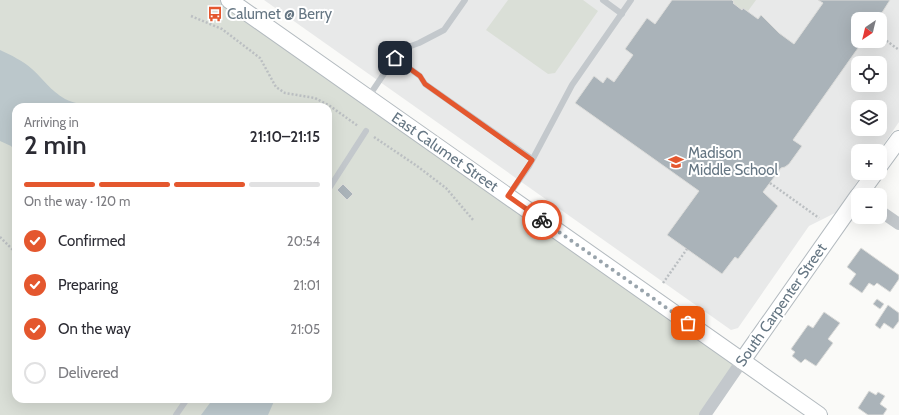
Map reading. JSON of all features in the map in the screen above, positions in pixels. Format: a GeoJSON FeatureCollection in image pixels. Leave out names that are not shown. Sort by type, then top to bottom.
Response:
{"type":"FeatureCollection","features":[{"type":"Feature","properties":{"kind":"main road","name":"East Calumet Street"},"geometry":{"type":"LineString","coordinates":[[229,0],[819,415]]}},
{"type":"Feature","properties":{"kind":"main road"},"geometry":{"type":"LineString","coordinates":[[887,155],[899,139]]}},
{"type":"Feature","properties":{"kind":"main road","name":"South Carpenter Street"},"geometry":{"type":"LineString","coordinates":[[742,361],[851,206]]}},
{"type":"Feature","properties":{"kind":"street"},"geometry":{"type":"LineString","coordinates":[[887,216],[899,224]]}},
{"type":"Feature","properties":{"kind":"street","name":"South Carpenter Street"},"geometry":{"type":"LineString","coordinates":[[705,415],[742,361]]}},
{"type":"Feature","properties":{"kind":"lane"},"geometry":{"type":"LineString","coordinates":[[368,98],[400,50],[444,30],[465,0]]}},
{"type":"Feature","properties":{"kind":"lane"},"geometry":{"type":"LineString","coordinates":[[603,0],[622,14]]}},
{"type":"Feature","properties":{"kind":"lane"},"geometry":{"type":"LineString","coordinates":[[508,196],[532,160],[566,96],[631,0]]}},
{"type":"Feature","properties":{"kind":"lane"},"geometry":{"type":"LineString","coordinates":[[395,58],[420,76],[425,84],[532,160]]}},
{"type":"Feature","properties":{"kind":"lane"},"geometry":{"type":"LineString","coordinates":[[332,184],[366,131]]}},
{"type":"Feature","properties":{"kind":"lane"},"geometry":{"type":"LineString","coordinates":[[176,415],[184,403]]}},
{"type":"Feature","properties":{"kind":"path"},"geometry":{"type":"LineString","coordinates":[[191,16],[222,29],[260,58],[276,87],[280,90],[285,93],[315,98],[324,103]]}},
{"type":"Feature","properties":{"kind":"path"},"geometry":{"type":"LineString","coordinates":[[887,41],[899,50]]}},
{"type":"Feature","properties":{"kind":"path"},"geometry":{"type":"LineString","coordinates":[[332,107],[418,166],[446,188],[474,221]]}},
{"type":"Feature","properties":{"kind":"path"},"geometry":{"type":"LineString","coordinates":[[770,183],[819,218]]}},
{"type":"Feature","properties":{"kind":"path"},"geometry":{"type":"LineString","coordinates":[[0,238],[12,249]]}},
{"type":"Feature","properties":{"kind":"path"},"geometry":{"type":"LineString","coordinates":[[663,283],[687,249]]}},
{"type":"Feature","properties":{"kind":"shaded area"},"geometry":{"type":"Polygon","coordinates":[[[0,0],[229,0],[742,361],[705,415],[0,415],[0,0]]]}},
{"type":"Feature","properties":{"kind":"shaded area","name":"Madison Middle School"},"geometry":{"type":"Polygon","coordinates":[[[264,0],[899,0],[899,122],[884,144],[851,144],[851,180],[858,180],[853,188],[851,188],[851,191],[837,212],[809,226],[738,328],[731,330],[264,0]]]}},
{"type":"Feature","properties":{"kind":"shaded area"},"geometry":{"type":"Polygon","coordinates":[[[508,0],[583,0],[598,11],[555,73],[548,74],[486,30],[508,0]]]}},
{"type":"Feature","properties":{"kind":"shaded area"},"geometry":{"type":"Polygon","coordinates":[[[732,0],[756,0],[748,11],[743,8],[742,10],[733,3],[734,2],[732,0]]]}},
{"type":"Feature","properties":{"kind":"shaded area"},"geometry":{"type":"Polygon","coordinates":[[[0,50],[17,58],[28,66],[60,96],[69,101],[78,103],[12,103],[12,147],[0,141],[0,50]]]}},
{"type":"Feature","properties":{"kind":"shaded area"},"geometry":{"type":"Polygon","coordinates":[[[210,403],[273,403],[268,415],[201,415],[210,403]]]}},
{"type":"Feature","properties":{"kind":"building"},"geometry":{"type":"Polygon","coordinates":[[[672,0],[732,0],[734,2],[733,3],[742,10],[743,8],[758,19],[761,15],[779,33],[794,44],[823,3],[818,0],[890,0],[882,12],[851,12],[851,48],[858,48],[793,140],[802,146],[789,164],[781,168],[763,192],[778,206],[738,259],[735,257],[722,274],[667,235],[699,191],[575,103],[594,76],[603,83],[607,77],[614,82],[633,55],[625,49],[647,18],[655,24],[672,0]]]}},
{"type":"Feature","properties":{"kind":"building"},"geometry":{"type":"Polygon","coordinates":[[[343,184],[353,194],[347,200],[337,190],[343,184]]]}},
{"type":"Feature","properties":{"kind":"building"},"geometry":{"type":"Polygon","coordinates":[[[861,248],[899,275],[899,279],[890,292],[877,283],[874,286],[869,283],[862,293],[849,284],[856,274],[847,267],[861,248]]]}},
{"type":"Feature","properties":{"kind":"building"},"geometry":{"type":"Polygon","coordinates":[[[877,299],[884,304],[880,309],[873,304],[877,299]]]}},
{"type":"Feature","properties":{"kind":"building"},"geometry":{"type":"Polygon","coordinates":[[[888,305],[899,313],[899,321],[893,329],[884,323],[880,329],[875,325],[888,305]]]}},
{"type":"Feature","properties":{"kind":"building"},"geometry":{"type":"Polygon","coordinates":[[[824,312],[840,323],[828,339],[833,343],[816,366],[805,359],[801,363],[792,356],[795,352],[791,349],[808,325],[813,328],[824,312]]]}},
{"type":"Feature","properties":{"kind":"building"},"geometry":{"type":"Polygon","coordinates":[[[869,391],[876,395],[878,392],[885,396],[880,404],[887,409],[883,415],[868,415],[858,408],[869,391]]]}},
{"type":"Feature","properties":{"kind":"way so far"},"geometry":{"type":"LineString","coordinates":[[542,220],[688,323]]}},
{"type":"Feature","properties":{"kind":"place","name":"Calumet @ Berry"},"geometry":{"type":"Point","coordinates":[215,14]}},
{"type":"Feature","properties":{"kind":"place","name":"Madison Middle School"},"geometry":{"type":"Point","coordinates":[676,162]}},
{"type":"Feature","properties":{"kind":"route"},"geometry":{"type":"LineString","coordinates":[[395,58],[420,76],[425,84],[532,160],[508,196],[542,220]]}}]}
